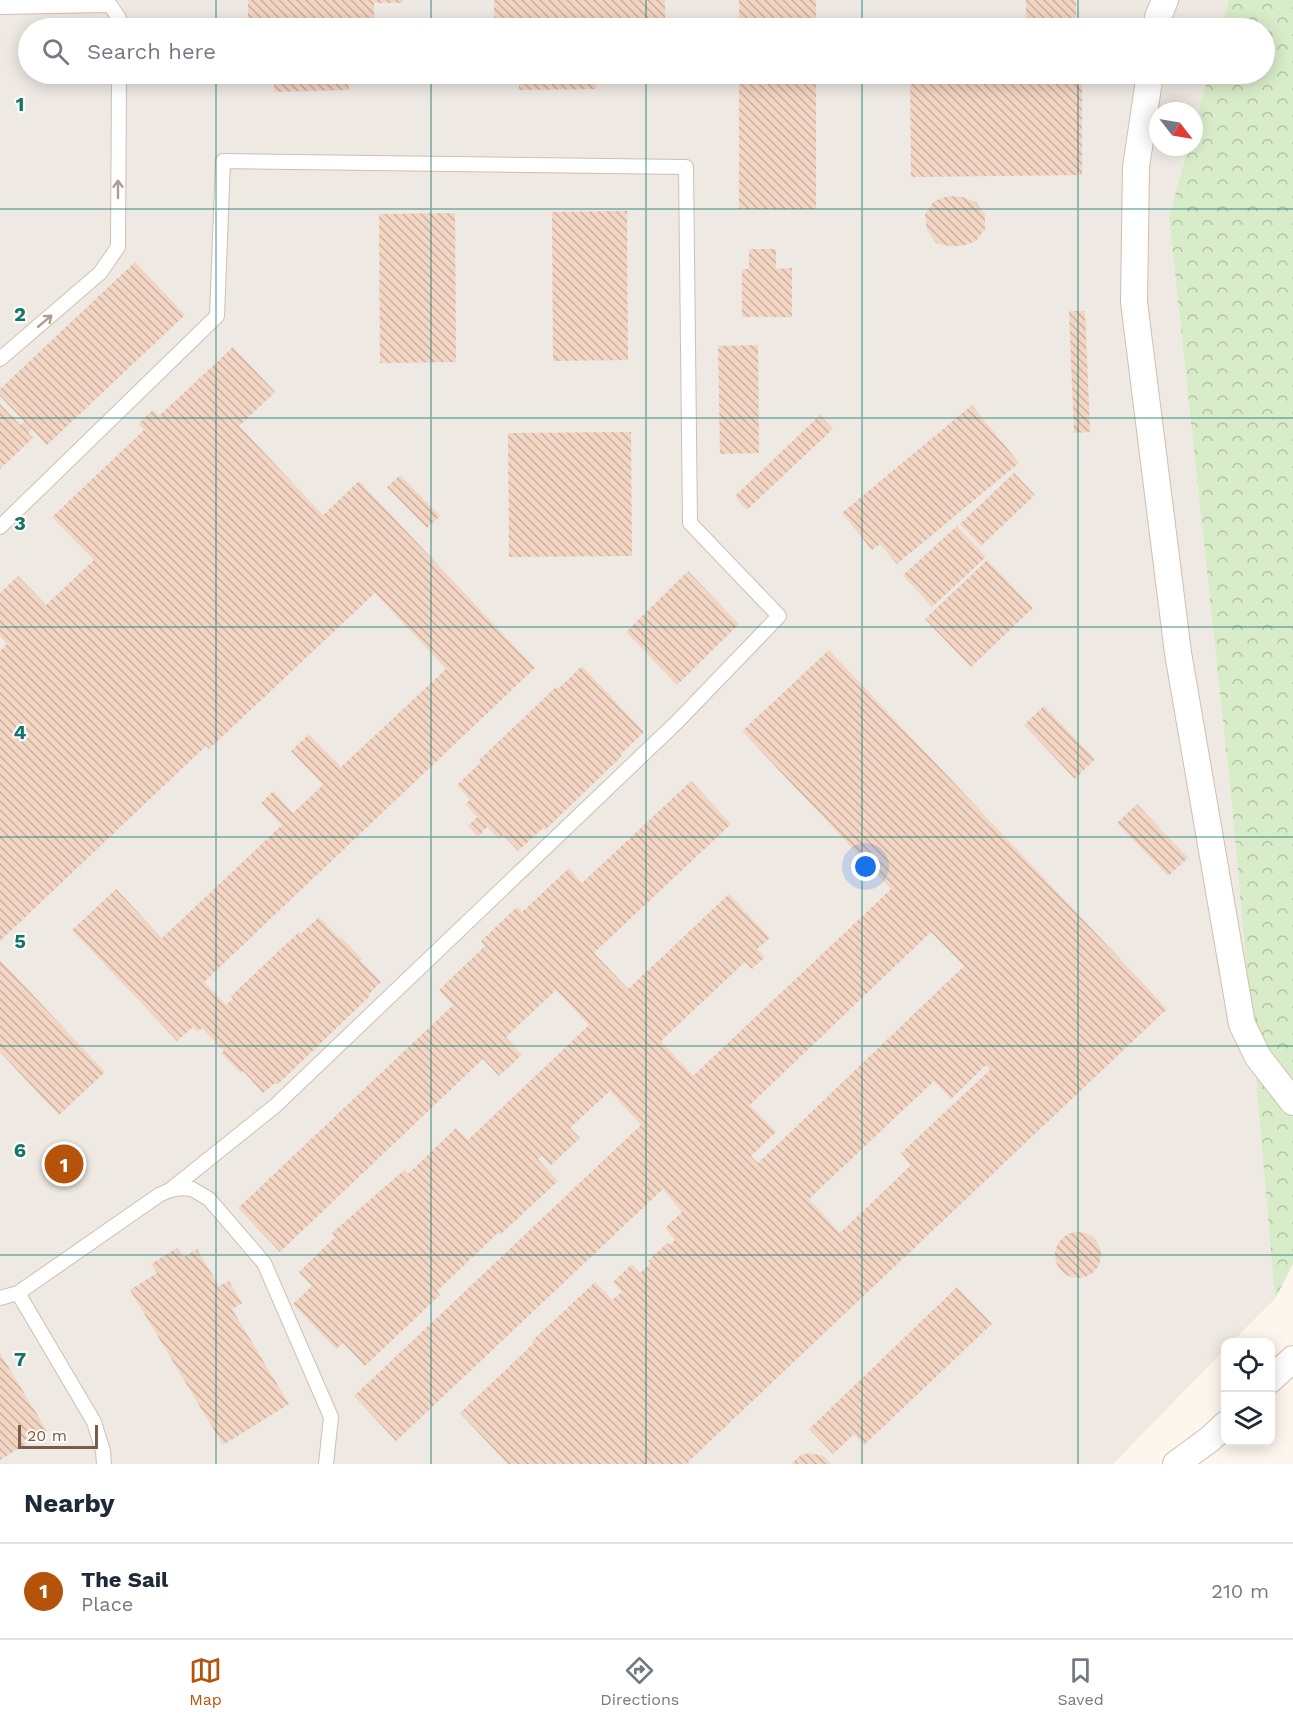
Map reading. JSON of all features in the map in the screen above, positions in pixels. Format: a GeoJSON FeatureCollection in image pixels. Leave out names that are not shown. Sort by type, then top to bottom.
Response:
{"type":"FeatureCollection","features":[{"type":"Feature","properties":{"kind":"street"},"geometry":{"type":"LineString","coordinates":[[1158,18],[1165,0]]}},
{"type":"Feature","properties":{"kind":"street"},"geometry":{"type":"LineString","coordinates":[[1148,84],[1136,167],[1134,302],[1178,653],[1242,1024],[1258,1057],[1293,1102]]}},
{"type":"Feature","properties":{"kind":"street"},"geometry":{"type":"LineString","coordinates":[[1275,1375],[1293,1359]]}},
{"type":"Feature","properties":{"kind":"street"},"geometry":{"type":"LineString","coordinates":[[1176,1464],[1221,1429]]}},
{"type":"Feature","properties":{"kind":"lane"},"geometry":{"type":"LineString","coordinates":[[0,7],[110,5],[119,18]]}},
{"type":"Feature","properties":{"kind":"lane"},"geometry":{"type":"LineString","coordinates":[[0,358],[100,273],[118,247],[119,84]]}},
{"type":"Feature","properties":{"kind":"lane"},"geometry":{"type":"LineString","coordinates":[[0,527],[218,316],[223,161],[686,167],[690,523],[779,616],[677,722],[275,1106],[171,1190],[152,1200],[18,1293],[0,1298]]}},
{"type":"Feature","properties":{"kind":"lane"},"geometry":{"type":"LineString","coordinates":[[171,1190],[192,1189],[209,1199],[264,1263],[331,1417],[326,1464]]}},
{"type":"Feature","properties":{"kind":"lane"},"geometry":{"type":"LineString","coordinates":[[18,1293],[94,1422],[103,1450],[104,1464]]}},
{"type":"Feature","properties":{"kind":"shaded area"},"geometry":{"type":"Polygon","coordinates":[[[0,0],[1229,0],[1224,18],[18,18],[18,84],[1206,84],[1201,102],[1149,102],[1149,156],[1186,156],[1169,217],[1233,816],[1275,1299],[1236,1338],[1221,1338],[1221,1353],[1113,1464],[0,1464],[0,0]]]}},
{"type":"Feature","properties":{"kind":"green space"},"geometry":{"type":"Polygon","coordinates":[[[1229,0],[1293,0],[1293,1264],[1275,1299],[1233,816],[1169,217],[1186,156],[1203,156],[1203,102],[1201,102],[1206,84],[1275,84],[1275,18],[1224,18],[1229,0]]]}},
{"type":"Feature","properties":{"kind":"building"},"geometry":{"type":"Polygon","coordinates":[[[248,0],[403,0],[403,3],[374,3],[374,18],[248,18],[248,0]]]}},
{"type":"Feature","properties":{"kind":"building"},"geometry":{"type":"Polygon","coordinates":[[[494,0],[665,0],[665,18],[494,18],[494,0]]]}},
{"type":"Feature","properties":{"kind":"building"},"geometry":{"type":"Polygon","coordinates":[[[739,0],[816,0],[816,18],[739,18],[739,0]]]}},
{"type":"Feature","properties":{"kind":"building"},"geometry":{"type":"Polygon","coordinates":[[[1026,0],[1076,0],[1076,18],[1026,18],[1026,0]]]}},
{"type":"Feature","properties":{"kind":"building"},"geometry":{"type":"Polygon","coordinates":[[[274,84],[348,84],[349,90],[274,92],[274,84]]]}},
{"type":"Feature","properties":{"kind":"building"},"geometry":{"type":"Polygon","coordinates":[[[519,84],[596,84],[596,89],[519,90],[519,84]]]}},
{"type":"Feature","properties":{"kind":"building"},"geometry":{"type":"Polygon","coordinates":[[[739,84],[816,84],[816,209],[739,209],[739,84]]]}},
{"type":"Feature","properties":{"kind":"building"},"geometry":{"type":"Polygon","coordinates":[[[910,84],[1082,84],[1082,175],[911,177],[910,84]]]}},
{"type":"Feature","properties":{"kind":"building"},"geometry":{"type":"Polygon","coordinates":[[[948,196],[962,197],[976,202],[985,214],[985,229],[976,241],[962,246],[936,243],[927,230],[925,215],[934,201],[948,196]]]}},
{"type":"Feature","properties":{"kind":"building"},"geometry":{"type":"Polygon","coordinates":[[[627,211],[628,360],[553,361],[552,212],[627,211]]]}},
{"type":"Feature","properties":{"kind":"building"},"geometry":{"type":"Polygon","coordinates":[[[455,213],[456,362],[380,363],[379,214],[455,213]]]}},
{"type":"Feature","properties":{"kind":"building"},"geometry":{"type":"Polygon","coordinates":[[[749,249],[776,249],[776,269],[792,268],[792,317],[742,317],[742,269],[749,269],[749,249]]]}},
{"type":"Feature","properties":{"kind":"building"},"geometry":{"type":"Polygon","coordinates":[[[135,262],[185,315],[47,445],[32,429],[28,433],[33,438],[0,469],[0,404],[20,425],[24,421],[0,396],[0,389],[135,262]]]}},
{"type":"Feature","properties":{"kind":"building"},"geometry":{"type":"Polygon","coordinates":[[[1069,311],[1085,311],[1090,432],[1074,433],[1069,311]]]}},
{"type":"Feature","properties":{"kind":"building"},"geometry":{"type":"Polygon","coordinates":[[[758,345],[759,453],[720,454],[718,346],[758,345]]]}},
{"type":"Feature","properties":{"kind":"building"},"geometry":{"type":"Polygon","coordinates":[[[233,347],[275,392],[239,426],[323,515],[359,481],[535,668],[204,982],[226,1005],[233,998],[231,996],[299,932],[301,934],[319,917],[362,959],[360,961],[381,982],[369,994],[370,996],[277,1085],[275,1083],[263,1093],[243,1071],[241,1073],[221,1053],[224,1051],[202,1028],[198,1032],[193,1027],[177,1041],[72,930],[116,889],[162,938],[282,825],[261,803],[273,791],[293,813],[323,785],[291,751],[309,734],[341,767],[446,669],[375,593],[209,749],[206,746],[0,941],[0,651],[7,644],[0,636],[0,593],[18,576],[46,605],[94,560],[52,517],[144,430],[138,424],[153,410],[159,416],[233,347]]]}},
{"type":"Feature","properties":{"kind":"building"},"geometry":{"type":"Polygon","coordinates":[[[972,405],[1019,463],[897,564],[880,544],[872,550],[842,513],[972,405]]]}},
{"type":"Feature","properties":{"kind":"building"},"geometry":{"type":"Polygon","coordinates":[[[820,415],[833,429],[747,510],[735,496],[820,415]]]}},
{"type":"Feature","properties":{"kind":"building"},"geometry":{"type":"Polygon","coordinates":[[[631,432],[632,556],[509,557],[508,433],[631,432]]]}},
{"type":"Feature","properties":{"kind":"building"},"geometry":{"type":"Polygon","coordinates":[[[1014,473],[1035,495],[981,546],[960,524],[1014,473]]]}},
{"type":"Feature","properties":{"kind":"building"},"geometry":{"type":"Polygon","coordinates":[[[400,475],[440,516],[427,528],[387,487],[400,475]]]}},
{"type":"Feature","properties":{"kind":"building"},"geometry":{"type":"Polygon","coordinates":[[[957,526],[986,557],[932,607],[903,575],[957,526]]]}},
{"type":"Feature","properties":{"kind":"building"},"geometry":{"type":"Polygon","coordinates":[[[987,560],[1033,608],[971,667],[925,619],[987,560]]]}},
{"type":"Feature","properties":{"kind":"building"},"geometry":{"type":"Polygon","coordinates":[[[688,571],[739,624],[677,685],[626,632],[688,571]]]}},
{"type":"Feature","properties":{"kind":"building"},"geometry":{"type":"Polygon","coordinates":[[[829,650],[1167,1009],[688,1462],[689,1464],[508,1464],[460,1413],[595,1282],[612,1300],[622,1292],[613,1282],[632,1264],[640,1273],[651,1263],[648,1261],[667,1243],[670,1245],[675,1240],[665,1228],[682,1212],[663,1189],[396,1441],[354,1396],[641,1125],[610,1091],[570,1128],[580,1138],[551,1165],[542,1156],[538,1159],[558,1181],[500,1235],[498,1233],[437,1291],[440,1295],[365,1366],[343,1343],[336,1349],[293,1304],[312,1286],[299,1272],[335,1237],[332,1233],[404,1170],[408,1174],[456,1128],[468,1140],[589,1025],[556,990],[506,1037],[522,1055],[499,1076],[483,1059],[280,1252],[238,1208],[453,1005],[439,990],[485,946],[481,941],[517,907],[522,912],[569,868],[582,883],[691,781],[731,824],[594,953],[628,989],[729,894],[770,938],[757,949],[765,957],[752,969],[745,962],[661,1041],[693,1076],[891,889],[742,731],[829,650]],[[931,932],[750,1105],[776,1132],[751,1156],[758,1163],[964,966],[931,932]],[[986,1065],[951,1099],[934,1081],[809,1199],[840,1233],[911,1165],[901,1153],[990,1070],[986,1065]]]}},
{"type":"Feature","properties":{"kind":"building"},"geometry":{"type":"Polygon","coordinates":[[[582,666],[644,732],[545,830],[543,828],[518,851],[503,835],[499,839],[487,827],[478,837],[468,826],[477,817],[465,804],[470,800],[457,785],[481,762],[479,760],[556,687],[558,689],[582,666]]]}},
{"type":"Feature","properties":{"kind":"building"},"geometry":{"type":"Polygon","coordinates":[[[1044,706],[1095,759],[1075,779],[1024,725],[1044,706]]]}},
{"type":"Feature","properties":{"kind":"building"},"geometry":{"type":"Polygon","coordinates":[[[1137,804],[1188,858],[1168,876],[1117,823],[1137,804]]]}},
{"type":"Feature","properties":{"kind":"building"},"geometry":{"type":"Polygon","coordinates":[[[0,960],[105,1072],[59,1115],[0,1052],[0,960]]]}},
{"type":"Feature","properties":{"kind":"building"},"geometry":{"type":"Polygon","coordinates":[[[1078,1232],[1087,1233],[1095,1238],[1100,1246],[1100,1264],[1095,1272],[1087,1277],[1078,1278],[1069,1277],[1061,1272],[1056,1264],[1055,1255],[1056,1246],[1061,1238],[1069,1233],[1078,1232]]]}},
{"type":"Feature","properties":{"kind":"building"},"geometry":{"type":"Polygon","coordinates":[[[177,1248],[184,1257],[197,1249],[219,1286],[229,1281],[242,1303],[232,1309],[289,1404],[223,1445],[130,1290],[157,1273],[151,1264],[177,1248]]]}},
{"type":"Feature","properties":{"kind":"building"},"geometry":{"type":"Polygon","coordinates":[[[957,1287],[992,1324],[864,1445],[854,1434],[833,1454],[809,1429],[957,1287]]]}},
{"type":"Feature","properties":{"kind":"building"},"geometry":{"type":"Polygon","coordinates":[[[0,1353],[47,1431],[0,1460],[0,1353]]]}},
{"type":"Feature","properties":{"kind":"building"},"geometry":{"type":"Polygon","coordinates":[[[809,1453],[824,1456],[831,1464],[791,1464],[801,1455],[809,1453]]]}},
{"type":"Feature","properties":{"kind":"place","name":"The Sail"},"geometry":{"type":"Point","coordinates":[64,1164]}}]}
